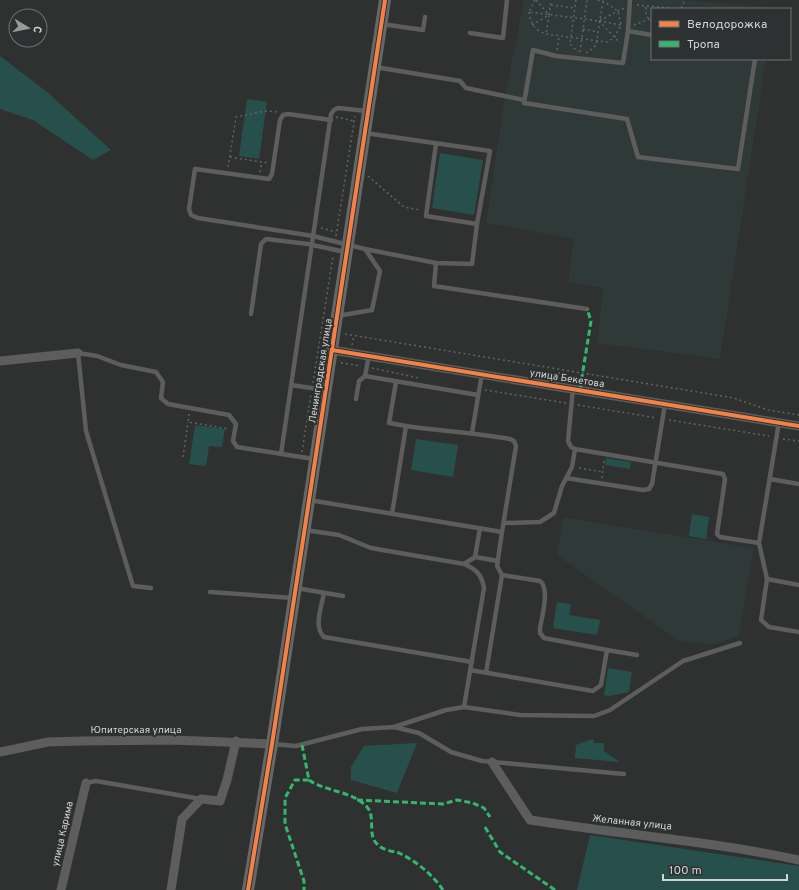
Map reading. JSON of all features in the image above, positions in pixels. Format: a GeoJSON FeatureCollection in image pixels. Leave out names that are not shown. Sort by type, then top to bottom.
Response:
{"type":"FeatureCollection","features":[{"type":"Feature","properties":{"kind":"street","name":"Ленинградская улица"},"geometry":{"type":"LineString","coordinates":[[248,890],[316,459],[385,0]]}},
{"type":"Feature","properties":{"kind":"street","name":"улица Бекетова"},"geometry":{"type":"LineString","coordinates":[[332,350],[482,373],[799,426]]}},
{"type":"Feature","properties":{"kind":"street"},"geometry":{"type":"LineString","coordinates":[[0,361],[78,353]]}},
{"type":"Feature","properties":{"kind":"street","name":"Юпитерская улица"},"geometry":{"type":"LineString","coordinates":[[0,752],[48,742],[172,740],[236,741],[272,744]]}},
{"type":"Feature","properties":{"kind":"street"},"geometry":{"type":"LineString","coordinates":[[171,890],[182,819],[201,799],[220,801],[228,780],[236,741]]}},
{"type":"Feature","properties":{"kind":"street","name":"Желанная улица"},"geometry":{"type":"LineString","coordinates":[[492,762],[530,820],[599,831],[650,835],[742,848],[799,860]]}},
{"type":"Feature","properties":{"kind":"street","name":"улица Карима"},"geometry":{"type":"LineString","coordinates":[[61,890],[86,783]]}},
{"type":"Feature","properties":{"kind":"lane"},"geometry":{"type":"LineString","coordinates":[[470,32],[503,38],[507,0]]}},
{"type":"Feature","properties":{"kind":"lane"},"geometry":{"type":"LineString","coordinates":[[630,2],[623,63],[556,56],[533,50],[524,104],[627,119],[638,157],[738,169],[755,60]]}},
{"type":"Feature","properties":{"kind":"lane"},"geometry":{"type":"LineString","coordinates":[[382,24],[423,30],[425,17]]}},
{"type":"Feature","properties":{"kind":"lane"},"geometry":{"type":"LineString","coordinates":[[628,29],[651,35]]}},
{"type":"Feature","properties":{"kind":"lane"},"geometry":{"type":"LineString","coordinates":[[375,67],[460,81],[466,88],[524,100]]}},
{"type":"Feature","properties":{"kind":"lane"},"geometry":{"type":"LineString","coordinates":[[281,454],[332,112],[338,108],[368,112]]}},
{"type":"Feature","properties":{"kind":"lane"},"geometry":{"type":"LineString","coordinates":[[331,118],[288,114],[283,115],[280,120],[271,177],[267,179],[195,169],[189,209],[191,215],[198,218],[313,236],[335,241],[348,248]]}},
{"type":"Feature","properties":{"kind":"lane"},"geometry":{"type":"LineString","coordinates":[[251,314],[261,244],[263,241],[270,238],[334,249],[365,249],[436,263],[472,264],[477,224],[490,151],[365,132]]}},
{"type":"Feature","properties":{"kind":"lane"},"geometry":{"type":"LineString","coordinates":[[436,144],[426,216],[477,224]]}},
{"type":"Feature","properties":{"kind":"lane"},"geometry":{"type":"LineString","coordinates":[[337,316],[372,310],[380,271],[365,249]]}},
{"type":"Feature","properties":{"kind":"lane"},"geometry":{"type":"LineString","coordinates":[[436,263],[434,286],[587,309]]}},
{"type":"Feature","properties":{"kind":"lane"},"geometry":{"type":"LineString","coordinates":[[151,588],[133,586],[86,431],[78,353],[98,356],[121,365],[156,372],[163,382],[161,394],[163,401],[168,404],[229,414],[236,424],[233,441],[237,447],[316,459]]}},
{"type":"Feature","properties":{"kind":"lane"},"geometry":{"type":"LineString","coordinates":[[356,399],[359,381],[365,376],[369,355]]}},
{"type":"Feature","properties":{"kind":"lane"},"geometry":{"type":"LineString","coordinates":[[472,433],[482,373]]}},
{"type":"Feature","properties":{"kind":"lane"},"geometry":{"type":"LineString","coordinates":[[365,376],[478,395]]}},
{"type":"Feature","properties":{"kind":"lane"},"geometry":{"type":"LineString","coordinates":[[396,382],[389,423],[449,433],[472,433],[510,439],[516,443],[497,568],[502,575],[486,673]]}},
{"type":"Feature","properties":{"kind":"lane"},"geometry":{"type":"LineString","coordinates":[[291,385],[326,390]]}},
{"type":"Feature","properties":{"kind":"lane"},"geometry":{"type":"LineString","coordinates":[[573,388],[568,441],[571,447],[575,449],[723,474],[725,479],[717,534],[720,537],[759,543]]}},
{"type":"Feature","properties":{"kind":"lane"},"geometry":{"type":"LineString","coordinates":[[566,478],[646,490],[652,484],[666,404]]}},
{"type":"Feature","properties":{"kind":"lane"},"geometry":{"type":"LineString","coordinates":[[779,422],[759,543],[767,579],[761,617],[763,623],[768,626],[799,632]]}},
{"type":"Feature","properties":{"kind":"lane"},"geometry":{"type":"LineString","coordinates":[[392,514],[406,426]]}},
{"type":"Feature","properties":{"kind":"lane"},"geometry":{"type":"LineString","coordinates":[[504,523],[534,523],[550,517],[557,507],[561,489],[572,467],[575,449]]}},
{"type":"Feature","properties":{"kind":"lane"},"geometry":{"type":"LineString","coordinates":[[770,479],[799,484]]}},
{"type":"Feature","properties":{"kind":"lane"},"geometry":{"type":"LineString","coordinates":[[309,500],[502,532]]}},
{"type":"Feature","properties":{"kind":"lane"},"geometry":{"type":"LineString","coordinates":[[475,557],[480,528]]}},
{"type":"Feature","properties":{"kind":"lane"},"geometry":{"type":"LineString","coordinates":[[305,530],[344,537],[371,548],[464,564],[477,572],[483,581],[484,588],[464,707]]}},
{"type":"Feature","properties":{"kind":"lane"},"geometry":{"type":"LineString","coordinates":[[464,564],[475,557],[498,561]]}},
{"type":"Feature","properties":{"kind":"lane"},"geometry":{"type":"LineString","coordinates":[[502,575],[540,581],[545,585],[546,591],[540,628],[540,633],[544,638],[637,655]]}},
{"type":"Feature","properties":{"kind":"lane"},"geometry":{"type":"LineString","coordinates":[[767,579],[799,585]]}},
{"type":"Feature","properties":{"kind":"lane"},"geometry":{"type":"LineString","coordinates":[[210,592],[324,593],[343,596]]}},
{"type":"Feature","properties":{"kind":"lane"},"geometry":{"type":"LineString","coordinates":[[324,593],[319,631],[324,637],[472,662]]}},
{"type":"Feature","properties":{"kind":"lane"},"geometry":{"type":"LineString","coordinates":[[272,744],[296,746],[362,729],[394,727],[446,710],[464,707],[520,715],[594,716],[610,710],[683,661],[740,643]]}},
{"type":"Feature","properties":{"kind":"lane"},"geometry":{"type":"LineString","coordinates":[[470,670],[594,690],[601,685],[607,650]]}},
{"type":"Feature","properties":{"kind":"lane"},"geometry":{"type":"LineString","coordinates":[[394,727],[419,733],[461,756],[492,762],[624,774]]}},
{"type":"Feature","properties":{"kind":"lane"},"geometry":{"type":"LineString","coordinates":[[86,783],[96,781],[201,799]]}},
{"type":"Feature","properties":{"kind":"path"},"geometry":{"type":"LineString","coordinates":[[549,14],[536,0],[529,12],[532,25],[537,31],[570,38],[607,42],[614,38],[621,25],[618,11],[603,1],[596,0]]}},
{"type":"Feature","properties":{"kind":"path"},"geometry":{"type":"LineString","coordinates":[[546,34],[552,0]]}},
{"type":"Feature","properties":{"kind":"path"},"geometry":{"type":"LineString","coordinates":[[576,0],[570,44],[573,49],[586,53],[592,49],[597,41],[603,1]]}},
{"type":"Feature","properties":{"kind":"path"},"geometry":{"type":"LineString","coordinates":[[580,52],[588,0]]}},
{"type":"Feature","properties":{"kind":"path"},"geometry":{"type":"LineString","coordinates":[[630,2],[646,6],[669,8]]}},
{"type":"Feature","properties":{"kind":"path"},"geometry":{"type":"LineString","coordinates":[[551,5],[574,8]]}},
{"type":"Feature","properties":{"kind":"path"},"geometry":{"type":"LineString","coordinates":[[628,29],[649,20],[645,11],[646,6]]}},
{"type":"Feature","properties":{"kind":"path"},"geometry":{"type":"LineString","coordinates":[[599,22],[618,11]]}},
{"type":"Feature","properties":{"kind":"path"},"geometry":{"type":"LineString","coordinates":[[529,12],[621,25]]}},
{"type":"Feature","properties":{"kind":"path"},"geometry":{"type":"LineString","coordinates":[[532,25],[549,14]]}},
{"type":"Feature","properties":{"kind":"path"},"geometry":{"type":"LineString","coordinates":[[599,22],[624,47]]}},
{"type":"Feature","properties":{"kind":"path"},"geometry":{"type":"LineString","coordinates":[[583,29],[598,32]]}},
{"type":"Feature","properties":{"kind":"path"},"geometry":{"type":"LineString","coordinates":[[556,56],[559,36]]}},
{"type":"Feature","properties":{"kind":"path"},"geometry":{"type":"LineString","coordinates":[[227,173],[236,117],[244,117],[265,110],[279,112],[283,115]]}},
{"type":"Feature","properties":{"kind":"path"},"geometry":{"type":"LineString","coordinates":[[335,241],[355,110]]}},
{"type":"Feature","properties":{"kind":"path"},"geometry":{"type":"LineString","coordinates":[[331,118],[354,121]]}},
{"type":"Feature","properties":{"kind":"path"},"geometry":{"type":"LineString","coordinates":[[230,157],[273,163]]}},
{"type":"Feature","properties":{"kind":"path"},"geometry":{"type":"LineString","coordinates":[[259,178],[262,162]]}},
{"type":"Feature","properties":{"kind":"path"},"geometry":{"type":"LineString","coordinates":[[368,176],[404,207],[427,211]]}},
{"type":"Feature","properties":{"kind":"path"},"geometry":{"type":"LineString","coordinates":[[315,227],[336,232]]}},
{"type":"Feature","properties":{"kind":"path"},"geometry":{"type":"LineString","coordinates":[[301,457],[334,249]]}},
{"type":"Feature","properties":{"kind":"path"},"geometry":{"type":"LineString","coordinates":[[335,332],[734,398],[768,410],[799,415]]}},
{"type":"Feature","properties":{"kind":"path"},"geometry":{"type":"LineString","coordinates":[[402,373],[419,378]]}},
{"type":"Feature","properties":{"kind":"path"},"geometry":{"type":"LineString","coordinates":[[479,389],[799,441]]}},
{"type":"Feature","properties":{"kind":"path"},"geometry":{"type":"LineString","coordinates":[[183,457],[190,408]]}},
{"type":"Feature","properties":{"kind":"path"},"geometry":{"type":"LineString","coordinates":[[188,422],[235,430]]}},
{"type":"Feature","properties":{"kind":"path"},"geometry":{"type":"LineString","coordinates":[[601,484],[605,454]]}},
{"type":"Feature","properties":{"kind":"path"},"geometry":{"type":"LineString","coordinates":[[572,467],[603,472]]}},
{"type":"Feature","properties":{"kind":"shaded area"},"geometry":{"type":"Polygon","coordinates":[[[524,0],[685,0],[774,8],[651,8],[651,60],[766,60],[720,359],[597,343],[603,288],[568,282],[574,239],[486,223],[505,96],[524,0]]]}},
{"type":"Feature","properties":{"kind":"shaded area"},"geometry":{"type":"Polygon","coordinates":[[[0,56],[47,92],[111,150],[93,160],[33,120],[0,109],[0,56]]]}},
{"type":"Feature","properties":{"kind":"shaded area"},"geometry":{"type":"Polygon","coordinates":[[[247,99],[267,102],[259,159],[239,156],[247,99]]]}},
{"type":"Feature","properties":{"kind":"shaded area"},"geometry":{"type":"Polygon","coordinates":[[[440,153],[483,160],[474,215],[432,208],[440,153]]]}},
{"type":"Feature","properties":{"kind":"shaded area"},"geometry":{"type":"Polygon","coordinates":[[[195,425],[225,429],[222,447],[209,446],[206,466],[189,464],[195,425]]]}},
{"type":"Feature","properties":{"kind":"shaded area"},"geometry":{"type":"Polygon","coordinates":[[[416,439],[458,445],[453,477],[411,470],[416,439]]]}},
{"type":"Feature","properties":{"kind":"shaded area"},"geometry":{"type":"Polygon","coordinates":[[[606,458],[631,462],[630,469],[605,465],[606,458]]]}},
{"type":"Feature","properties":{"kind":"shaded area"},"geometry":{"type":"Polygon","coordinates":[[[692,514],[709,517],[706,539],[689,536],[692,514]]]}},
{"type":"Feature","properties":{"kind":"shaded area"},"geometry":{"type":"Polygon","coordinates":[[[563,517],[754,548],[739,636],[712,645],[678,640],[557,555],[563,517]]]}},
{"type":"Feature","properties":{"kind":"shaded area"},"geometry":{"type":"Polygon","coordinates":[[[557,602],[571,604],[569,615],[600,620],[597,635],[553,628],[557,602]]]}},
{"type":"Feature","properties":{"kind":"shaded area"},"geometry":{"type":"Polygon","coordinates":[[[608,668],[632,672],[629,692],[609,696],[604,695],[608,668]]]}},
{"type":"Feature","properties":{"kind":"shaded area"},"geometry":{"type":"Polygon","coordinates":[[[593,739],[594,743],[604,743],[604,751],[620,762],[575,758],[576,745],[593,739]]]}},
{"type":"Feature","properties":{"kind":"shaded area"},"geometry":{"type":"Polygon","coordinates":[[[417,743],[397,793],[351,780],[351,767],[364,746],[417,743]]]}},
{"type":"Feature","properties":{"kind":"shaded area"},"geometry":{"type":"Polygon","coordinates":[[[590,835],[799,866],[799,890],[577,890],[590,835]]]}},
{"type":"Feature","properties":{"kind":"marked path"},"geometry":{"type":"LineString","coordinates":[[580,389],[591,321],[587,309]]}},
{"type":"Feature","properties":{"kind":"marked path"},"geometry":{"type":"LineString","coordinates":[[302,745],[309,780],[295,780],[285,798],[285,824],[304,881],[304,890]]}},
{"type":"Feature","properties":{"kind":"marked path"},"geometry":{"type":"LineString","coordinates":[[309,780],[361,802],[370,811],[372,836],[377,844],[384,849],[399,853],[418,864],[443,890]]}},
{"type":"Feature","properties":{"kind":"marked path"},"geometry":{"type":"LineString","coordinates":[[357,800],[443,804],[457,800],[473,803],[484,808],[490,817]]}},
{"type":"Feature","properties":{"kind":"marked path"},"geometry":{"type":"LineString","coordinates":[[485,827],[500,852],[555,890]]}},
{"type":"Feature","properties":{"kind":"cycle path"},"geometry":{"type":"LineString","coordinates":[[248,890],[272,744],[385,0]]}},
{"type":"Feature","properties":{"kind":"cycle path"},"geometry":{"type":"LineString","coordinates":[[332,350],[799,426]]}}]}
